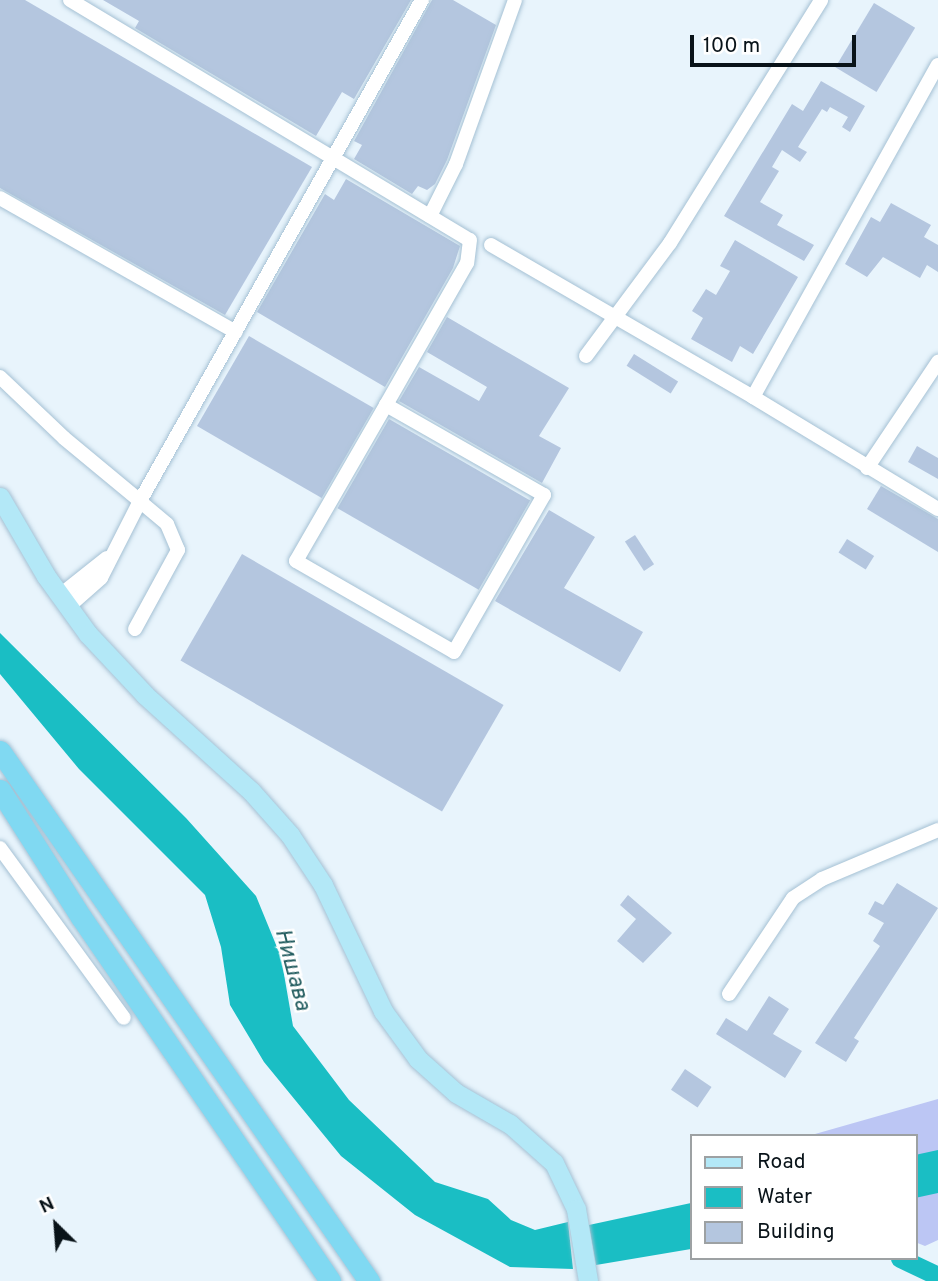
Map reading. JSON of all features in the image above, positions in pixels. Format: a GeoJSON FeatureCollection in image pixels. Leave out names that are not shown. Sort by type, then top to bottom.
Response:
{"type":"FeatureCollection","features":[{"type":"Feature","properties":{"kind":"highway"},"geometry":{"type":"LineString","coordinates":[[0,751],[369,1281]]}},
{"type":"Feature","properties":{"kind":"highway"},"geometry":{"type":"LineString","coordinates":[[0,790],[110,960],[330,1281]]}},
{"type":"Feature","properties":{"kind":"main road"},"geometry":{"type":"LineString","coordinates":[[0,497],[63,602],[145,695],[251,791],[290,835],[323,885],[383,1011],[418,1059],[456,1093],[510,1124],[541,1149],[569,1190],[588,1281]]}},
{"type":"Feature","properties":{"kind":"street"},"geometry":{"type":"LineString","coordinates":[[70,0],[470,240],[472,251],[296,561],[454,652],[544,495],[386,405]]}},
{"type":"Feature","properties":{"kind":"street"},"geometry":{"type":"LineString","coordinates":[[63,602],[114,549],[422,0]]}},
{"type":"Feature","properties":{"kind":"street"},"geometry":{"type":"LineString","coordinates":[[430,216],[456,164],[515,0]]}},
{"type":"Feature","properties":{"kind":"street"},"geometry":{"type":"LineString","coordinates":[[586,356],[615,313],[670,243],[821,0]]}},
{"type":"Feature","properties":{"kind":"street"},"geometry":{"type":"LineString","coordinates":[[753,397],[938,65]]}},
{"type":"Feature","properties":{"kind":"street"},"geometry":{"type":"LineString","coordinates":[[0,198],[236,332]]}},
{"type":"Feature","properties":{"kind":"street"},"geometry":{"type":"LineString","coordinates":[[491,245],[587,303],[615,313],[866,468],[938,509]]}},
{"type":"Feature","properties":{"kind":"street"},"geometry":{"type":"LineString","coordinates":[[866,468],[938,362]]}},
{"type":"Feature","properties":{"kind":"street"},"geometry":{"type":"LineString","coordinates":[[0,377],[64,438],[167,524],[178,550],[135,629]]}},
{"type":"Feature","properties":{"kind":"street"},"geometry":{"type":"LineString","coordinates":[[729,994],[793,898],[822,879],[938,830]]}},
{"type":"Feature","properties":{"kind":"street"},"geometry":{"type":"LineString","coordinates":[[0,848],[124,1018]]}},
{"type":"Feature","properties":{"kind":"shaded area"},"geometry":{"type":"Polygon","coordinates":[[[938,1099],[938,1240],[925,1246],[917,1243],[917,1134],[815,1134],[938,1099]]]}},
{"type":"Feature","properties":{"kind":"water"},"geometry":{"type":"Polygon","coordinates":[[[0,633],[186,818],[256,896],[281,957],[293,1026],[349,1100],[435,1182],[488,1199],[511,1220],[535,1230],[568,1222],[573,1269],[510,1267],[415,1215],[341,1156],[264,1062],[230,1005],[221,947],[205,895],[79,769],[0,674],[0,633]]]}},
{"type":"Feature","properties":{"kind":"water"},"geometry":{"type":"Polygon","coordinates":[[[938,1150],[938,1193],[917,1198],[917,1155],[938,1150]]]}},
{"type":"Feature","properties":{"kind":"water"},"geometry":{"type":"Polygon","coordinates":[[[690,1203],[690,1249],[596,1265],[589,1225],[690,1203]]]}},
{"type":"Feature","properties":{"kind":"building"},"geometry":{"type":"Polygon","coordinates":[[[0,0],[25,0],[312,167],[225,315],[0,188],[0,0]]]}},
{"type":"Feature","properties":{"kind":"building"},"geometry":{"type":"Polygon","coordinates":[[[103,0],[411,0],[354,99],[342,92],[316,136],[135,28],[139,21],[103,0]]]}},
{"type":"Feature","properties":{"kind":"building"},"geometry":{"type":"Polygon","coordinates":[[[432,0],[453,0],[496,25],[447,160],[435,184],[427,190],[418,186],[412,194],[354,159],[362,145],[354,141],[432,0]]]}},
{"type":"Feature","properties":{"kind":"building"},"geometry":{"type":"Polygon","coordinates":[[[874,3],[915,28],[877,92],[835,67],[874,3]]]}},
{"type":"Feature","properties":{"kind":"building"},"geometry":{"type":"Polygon","coordinates":[[[821,81],[865,106],[850,132],[842,127],[848,117],[830,107],[827,112],[822,109],[798,147],[807,152],[800,162],[782,150],[772,167],[779,171],[760,202],[783,215],[777,225],[814,245],[804,261],[724,216],[792,104],[803,111],[821,81]]]}},
{"type":"Feature","properties":{"kind":"building"},"geometry":{"type":"Polygon","coordinates":[[[346,179],[460,246],[453,268],[385,387],[257,312],[325,194],[334,200],[346,179]]]}},
{"type":"Feature","properties":{"kind":"building"},"geometry":{"type":"Polygon","coordinates":[[[891,203],[931,225],[924,237],[938,245],[938,272],[927,265],[920,278],[883,257],[867,277],[845,264],[871,217],[880,222],[891,203]]]}},
{"type":"Feature","properties":{"kind":"building"},"geometry":{"type":"Polygon","coordinates":[[[735,240],[798,277],[753,354],[740,346],[732,362],[691,339],[703,318],[692,311],[706,289],[716,295],[730,271],[720,266],[735,240]]]}},
{"type":"Feature","properties":{"kind":"building"},"geometry":{"type":"Polygon","coordinates":[[[447,317],[569,388],[539,436],[561,448],[542,483],[399,401],[419,367],[479,401],[487,387],[427,352],[447,317]]]}},
{"type":"Feature","properties":{"kind":"building"},"geometry":{"type":"Polygon","coordinates":[[[249,336],[374,408],[322,498],[197,426],[249,336]]]}},
{"type":"Feature","properties":{"kind":"building"},"geometry":{"type":"Polygon","coordinates":[[[634,354],[678,382],[671,393],[627,366],[634,354]]]}},
{"type":"Feature","properties":{"kind":"building"},"geometry":{"type":"Polygon","coordinates":[[[389,419],[530,500],[479,590],[338,508],[389,419]]]}},
{"type":"Feature","properties":{"kind":"building"},"geometry":{"type":"Polygon","coordinates":[[[917,446],[938,458],[938,479],[908,462],[917,446]]]}},
{"type":"Feature","properties":{"kind":"building"},"geometry":{"type":"Polygon","coordinates":[[[881,486],[938,519],[938,552],[867,509],[881,486]]]}},
{"type":"Feature","properties":{"kind":"building"},"geometry":{"type":"Polygon","coordinates":[[[549,510],[595,537],[564,588],[643,632],[620,672],[495,601],[549,510]]]}},
{"type":"Feature","properties":{"kind":"building"},"geometry":{"type":"Polygon","coordinates":[[[635,535],[654,564],[644,571],[625,542],[635,535]]]}},
{"type":"Feature","properties":{"kind":"building"},"geometry":{"type":"Polygon","coordinates":[[[847,539],[874,556],[866,570],[839,553],[847,539]]]}},
{"type":"Feature","properties":{"kind":"building"},"geometry":{"type":"Polygon","coordinates":[[[242,554],[504,705],[442,812],[180,661],[242,554]]]}},
{"type":"Feature","properties":{"kind":"building"},"geometry":{"type":"Polygon","coordinates":[[[897,883],[938,908],[854,1038],[859,1041],[846,1062],[815,1043],[880,946],[873,941],[884,923],[868,914],[875,901],[883,905],[897,883]]]}},
{"type":"Feature","properties":{"kind":"building"},"geometry":{"type":"Polygon","coordinates":[[[628,895],[672,933],[643,963],[617,941],[636,919],[620,905],[628,895]]]}},
{"type":"Feature","properties":{"kind":"building"},"geometry":{"type":"Polygon","coordinates":[[[769,996],[789,1009],[773,1034],[802,1051],[785,1078],[716,1034],[726,1018],[747,1031],[769,996]]]}},
{"type":"Feature","properties":{"kind":"building"},"geometry":{"type":"Polygon","coordinates":[[[685,1069],[712,1087],[698,1108],[671,1090],[685,1069]]]}},
{"type":"Feature","properties":{"kind":"waterway"},"geometry":{"type":"LineString","coordinates":[[904,1260],[938,1276]]}},
{"type":"Feature","properties":{"kind":"water label","name":"Нишава"},"geometry":{"type":"Point","coordinates":[291,970]}}]}
